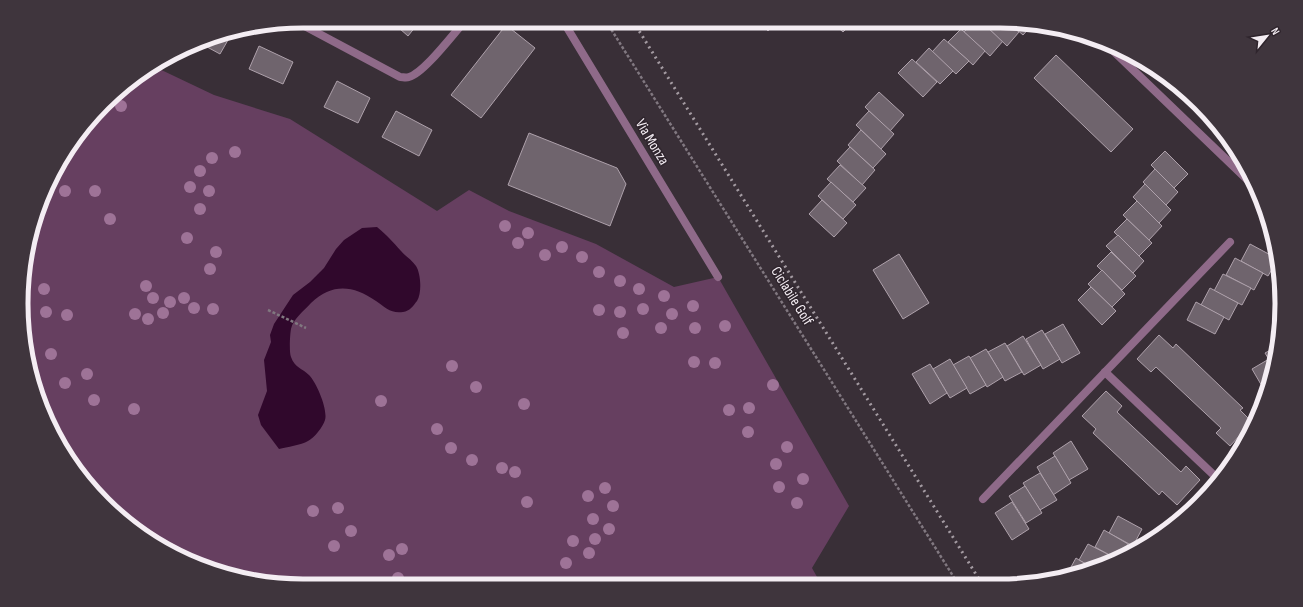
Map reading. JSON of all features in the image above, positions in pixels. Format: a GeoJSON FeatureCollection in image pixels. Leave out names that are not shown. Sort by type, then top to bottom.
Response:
{"type":"FeatureCollection","features":[{"type":"Feature","properties":{"kind":"street"},"geometry":{"type":"LineString","coordinates":[[308,28],[400,77],[408,78],[425,66],[459,28]]}},
{"type":"Feature","properties":{"kind":"street","name":"Via Monza"},"geometry":{"type":"LineString","coordinates":[[567,28],[718,277]]}},
{"type":"Feature","properties":{"kind":"street"},"geometry":{"type":"LineString","coordinates":[[1117,54],[1244,176]]}},
{"type":"Feature","properties":{"kind":"street"},"geometry":{"type":"LineString","coordinates":[[983,498],[1230,242]]}},
{"type":"Feature","properties":{"kind":"street"},"geometry":{"type":"LineString","coordinates":[[1106,372],[1214,476]]}},
{"type":"Feature","properties":{"kind":"path","name":"Ciclabile Golf"},"geometry":{"type":"LineString","coordinates":[[610,28],[955,579]]}},
{"type":"Feature","properties":{"kind":"path"},"geometry":{"type":"LineString","coordinates":[[268,310],[306,328]]}},
{"type":"Feature","properties":{"kind":"shaded area"},"geometry":{"type":"Polygon","coordinates":[[[159,69],[214,95],[290,119],[437,211],[469,190],[509,211],[596,244],[674,287],[718,277],[849,506],[812,568],[818,579],[304,579],[268,577],[232,570],[182,551],[150,533],[122,511],[96,485],[74,457],[56,425],[37,375],[30,339],[28,304],[30,268],[37,232],[56,182],[74,150],[96,122],[122,96],[150,74],[159,69]]]}},
{"type":"Feature","properties":{"kind":"shaded area"},"geometry":{"type":"Polygon","coordinates":[[[377,227],[413,262],[418,269],[420,284],[419,298],[409,309],[395,312],[388,310],[359,292],[343,288],[335,289],[319,297],[299,315],[291,329],[290,355],[299,368],[309,375],[315,384],[321,397],[326,416],[320,429],[310,440],[302,444],[279,449],[261,425],[258,415],[267,391],[264,360],[271,342],[270,335],[274,324],[293,295],[310,282],[324,268],[336,249],[344,240],[362,228],[377,227]]]}},
{"type":"Feature","properties":{"kind":"building"},"geometry":{"type":"Polygon","coordinates":[[[399,28],[414,28],[408,36],[399,28]]]}},
{"type":"Feature","properties":{"kind":"building"},"geometry":{"type":"Polygon","coordinates":[[[504,28],[510,28],[535,48],[481,118],[451,95],[504,28]]]}},
{"type":"Feature","properties":{"kind":"building"},"geometry":{"type":"Polygon","coordinates":[[[839,28],[847,28],[843,32],[839,28]]]}},
{"type":"Feature","properties":{"kind":"building"},"geometry":{"type":"Polygon","coordinates":[[[968,28],[988,28],[1003,41],[990,56],[964,32],[968,28]]]}},
{"type":"Feature","properties":{"kind":"building"},"geometry":{"type":"Polygon","coordinates":[[[988,28],[1016,29],[1019,32],[1007,46],[988,28]]]}},
{"type":"Feature","properties":{"kind":"building"},"geometry":{"type":"Polygon","coordinates":[[[961,29],[985,51],[973,65],[948,42],[961,29]]]}},
{"type":"Feature","properties":{"kind":"building"},"geometry":{"type":"Polygon","coordinates":[[[1016,29],[1028,30],[1023,35],[1016,29]]]}},
{"type":"Feature","properties":{"kind":"building"},"geometry":{"type":"Polygon","coordinates":[[[229,38],[220,54],[206,46],[229,38]]]}},
{"type":"Feature","properties":{"kind":"building"},"geometry":{"type":"Polygon","coordinates":[[[944,39],[969,61],[956,74],[932,52],[944,39]]]}},
{"type":"Feature","properties":{"kind":"building"},"geometry":{"type":"Polygon","coordinates":[[[259,46],[293,62],[283,84],[249,69],[259,46]]]}},
{"type":"Feature","properties":{"kind":"building"},"geometry":{"type":"Polygon","coordinates":[[[929,48],[953,71],[940,84],[916,62],[929,48]]]}},
{"type":"Feature","properties":{"kind":"building"},"geometry":{"type":"Polygon","coordinates":[[[1056,55],[1133,129],[1111,152],[1034,78],[1056,55]]]}},
{"type":"Feature","properties":{"kind":"building"},"geometry":{"type":"Polygon","coordinates":[[[912,59],[937,82],[923,97],[898,73],[912,59]]]}},
{"type":"Feature","properties":{"kind":"building"},"geometry":{"type":"Polygon","coordinates":[[[337,81],[370,98],[358,123],[324,107],[337,81]]]}},
{"type":"Feature","properties":{"kind":"building"},"geometry":{"type":"Polygon","coordinates":[[[879,92],[904,115],[890,131],[865,107],[879,92]]]}},
{"type":"Feature","properties":{"kind":"building"},"geometry":{"type":"Polygon","coordinates":[[[396,111],[432,130],[419,156],[382,137],[396,111]]]}},
{"type":"Feature","properties":{"kind":"building"},"geometry":{"type":"Polygon","coordinates":[[[869,111],[894,134],[881,149],[856,125],[869,111]]]}},
{"type":"Feature","properties":{"kind":"building"},"geometry":{"type":"Polygon","coordinates":[[[861,130],[886,154],[873,168],[848,145],[861,130]]]}},
{"type":"Feature","properties":{"kind":"building"},"geometry":{"type":"Polygon","coordinates":[[[529,133],[617,168],[626,184],[610,226],[508,185],[529,133]]]}},
{"type":"Feature","properties":{"kind":"building"},"geometry":{"type":"Polygon","coordinates":[[[850,147],[875,170],[862,185],[837,161],[850,147]]]}},
{"type":"Feature","properties":{"kind":"building"},"geometry":{"type":"Polygon","coordinates":[[[1165,151],[1188,174],[1174,188],[1151,165],[1165,151]]]}},
{"type":"Feature","properties":{"kind":"building"},"geometry":{"type":"Polygon","coordinates":[[[840,165],[866,188],[853,202],[827,179],[840,165]]]}},
{"type":"Feature","properties":{"kind":"building"},"geometry":{"type":"Polygon","coordinates":[[[1155,169],[1178,192],[1166,205],[1143,182],[1155,169]]]}},
{"type":"Feature","properties":{"kind":"building"},"geometry":{"type":"Polygon","coordinates":[[[831,182],[856,205],[843,219],[818,196],[831,182]]]}},
{"type":"Feature","properties":{"kind":"building"},"geometry":{"type":"Polygon","coordinates":[[[1145,184],[1171,210],[1159,223],[1133,197],[1145,184]]]}},
{"type":"Feature","properties":{"kind":"building"},"geometry":{"type":"Polygon","coordinates":[[[822,200],[847,223],[834,237],[809,214],[822,200]]]}},
{"type":"Feature","properties":{"kind":"building"},"geometry":{"type":"Polygon","coordinates":[[[1137,201],[1162,226],[1149,240],[1123,215],[1137,201]]]}},
{"type":"Feature","properties":{"kind":"building"},"geometry":{"type":"Polygon","coordinates":[[[1127,219],[1152,243],[1139,256],[1114,232],[1127,219]]]}},
{"type":"Feature","properties":{"kind":"building"},"geometry":{"type":"Polygon","coordinates":[[[1118,235],[1144,261],[1133,273],[1106,246],[1118,235]]]}},
{"type":"Feature","properties":{"kind":"building"},"geometry":{"type":"Polygon","coordinates":[[[1250,244],[1271,255],[1273,268],[1268,276],[1241,261],[1250,244]]]}},
{"type":"Feature","properties":{"kind":"building"},"geometry":{"type":"Polygon","coordinates":[[[1111,252],[1136,276],[1122,290],[1097,266],[1111,252]]]}},
{"type":"Feature","properties":{"kind":"building"},"geometry":{"type":"Polygon","coordinates":[[[899,254],[929,303],[903,319],[873,270],[899,254]]]}},
{"type":"Feature","properties":{"kind":"building"},"geometry":{"type":"Polygon","coordinates":[[[1235,258],[1263,273],[1254,290],[1226,275],[1235,258]]]}},
{"type":"Feature","properties":{"kind":"building"},"geometry":{"type":"Polygon","coordinates":[[[1102,270],[1125,294],[1112,307],[1088,284],[1102,270]]]}},
{"type":"Feature","properties":{"kind":"building"},"geometry":{"type":"Polygon","coordinates":[[[1223,274],[1251,288],[1242,305],[1214,291],[1223,274]]]}},
{"type":"Feature","properties":{"kind":"building"},"geometry":{"type":"Polygon","coordinates":[[[1091,287],[1116,311],[1102,325],[1078,300],[1091,287]]]}},
{"type":"Feature","properties":{"kind":"building"},"geometry":{"type":"Polygon","coordinates":[[[1210,288],[1238,303],[1229,320],[1201,305],[1210,288]]]}},
{"type":"Feature","properties":{"kind":"building"},"geometry":{"type":"Polygon","coordinates":[[[1196,302],[1224,317],[1215,334],[1187,320],[1196,302]]]}},
{"type":"Feature","properties":{"kind":"building"},"geometry":{"type":"Polygon","coordinates":[[[1063,324],[1080,353],[1062,363],[1045,334],[1063,324]]]}},
{"type":"Feature","properties":{"kind":"building"},"geometry":{"type":"Polygon","coordinates":[[[1042,330],[1060,359],[1043,369],[1026,339],[1042,330]]]}},
{"type":"Feature","properties":{"kind":"building"},"geometry":{"type":"Polygon","coordinates":[[[1159,335],[1173,348],[1176,344],[1243,408],[1240,410],[1249,419],[1243,431],[1230,446],[1216,433],[1221,428],[1156,367],[1151,372],[1137,359],[1159,335]]]}},
{"type":"Feature","properties":{"kind":"building"},"geometry":{"type":"Polygon","coordinates":[[[1023,336],[1041,365],[1024,375],[1007,346],[1023,336]]]}},
{"type":"Feature","properties":{"kind":"building"},"geometry":{"type":"Polygon","coordinates":[[[1005,343],[1022,372],[1005,381],[988,352],[1005,343]]]}},
{"type":"Feature","properties":{"kind":"building"},"geometry":{"type":"Polygon","coordinates":[[[986,349],[1003,377],[987,387],[970,358],[986,349]]]}},
{"type":"Feature","properties":{"kind":"building"},"geometry":{"type":"Polygon","coordinates":[[[1271,350],[1269,360],[1265,353],[1271,350]]]}},
{"type":"Feature","properties":{"kind":"building"},"geometry":{"type":"Polygon","coordinates":[[[969,356],[986,385],[970,394],[953,365],[969,356]]]}},
{"type":"Feature","properties":{"kind":"building"},"geometry":{"type":"Polygon","coordinates":[[[950,359],[967,388],[950,398],[933,369],[950,359]]]}},
{"type":"Feature","properties":{"kind":"building"},"geometry":{"type":"Polygon","coordinates":[[[1269,359],[1262,386],[1252,369],[1269,359]]]}},
{"type":"Feature","properties":{"kind":"building"},"geometry":{"type":"Polygon","coordinates":[[[930,364],[947,393],[930,404],[912,374],[930,364]]]}},
{"type":"Feature","properties":{"kind":"building"},"geometry":{"type":"Polygon","coordinates":[[[1106,391],[1122,406],[1117,412],[1181,472],[1186,466],[1200,480],[1177,505],[1162,491],[1159,495],[1093,433],[1096,429],[1082,416],[1106,391]]]}},
{"type":"Feature","properties":{"kind":"building"},"geometry":{"type":"Polygon","coordinates":[[[1071,441],[1088,469],[1069,480],[1053,453],[1071,441]]]}},
{"type":"Feature","properties":{"kind":"building"},"geometry":{"type":"Polygon","coordinates":[[[1055,456],[1071,483],[1053,495],[1037,467],[1055,456]]]}},
{"type":"Feature","properties":{"kind":"building"},"geometry":{"type":"Polygon","coordinates":[[[1040,473],[1057,500],[1040,510],[1023,483],[1040,473]]]}},
{"type":"Feature","properties":{"kind":"building"},"geometry":{"type":"Polygon","coordinates":[[[1025,486],[1042,513],[1026,523],[1009,496],[1025,486]]]}},
{"type":"Feature","properties":{"kind":"building"},"geometry":{"type":"Polygon","coordinates":[[[1012,502],[1029,529],[1012,540],[995,513],[1012,502]]]}},
{"type":"Feature","properties":{"kind":"building"},"geometry":{"type":"Polygon","coordinates":[[[1118,516],[1142,529],[1134,544],[1131,545],[1109,533],[1118,516]]]}},
{"type":"Feature","properties":{"kind":"building"},"geometry":{"type":"Polygon","coordinates":[[[1104,530],[1128,544],[1126,548],[1111,556],[1095,547],[1104,530]]]}},
{"type":"Feature","properties":{"kind":"building"},"geometry":{"type":"Polygon","coordinates":[[[1088,544],[1110,556],[1087,564],[1079,560],[1088,544]]]}},
{"type":"Feature","properties":{"kind":"building"},"geometry":{"type":"Polygon","coordinates":[[[1076,558],[1087,564],[1071,570],[1069,570],[1076,558]]]}},
{"type":"Feature","properties":{"kind":"railway"},"geometry":{"type":"LineString","coordinates":[[637,28],[979,579]]}}]}
